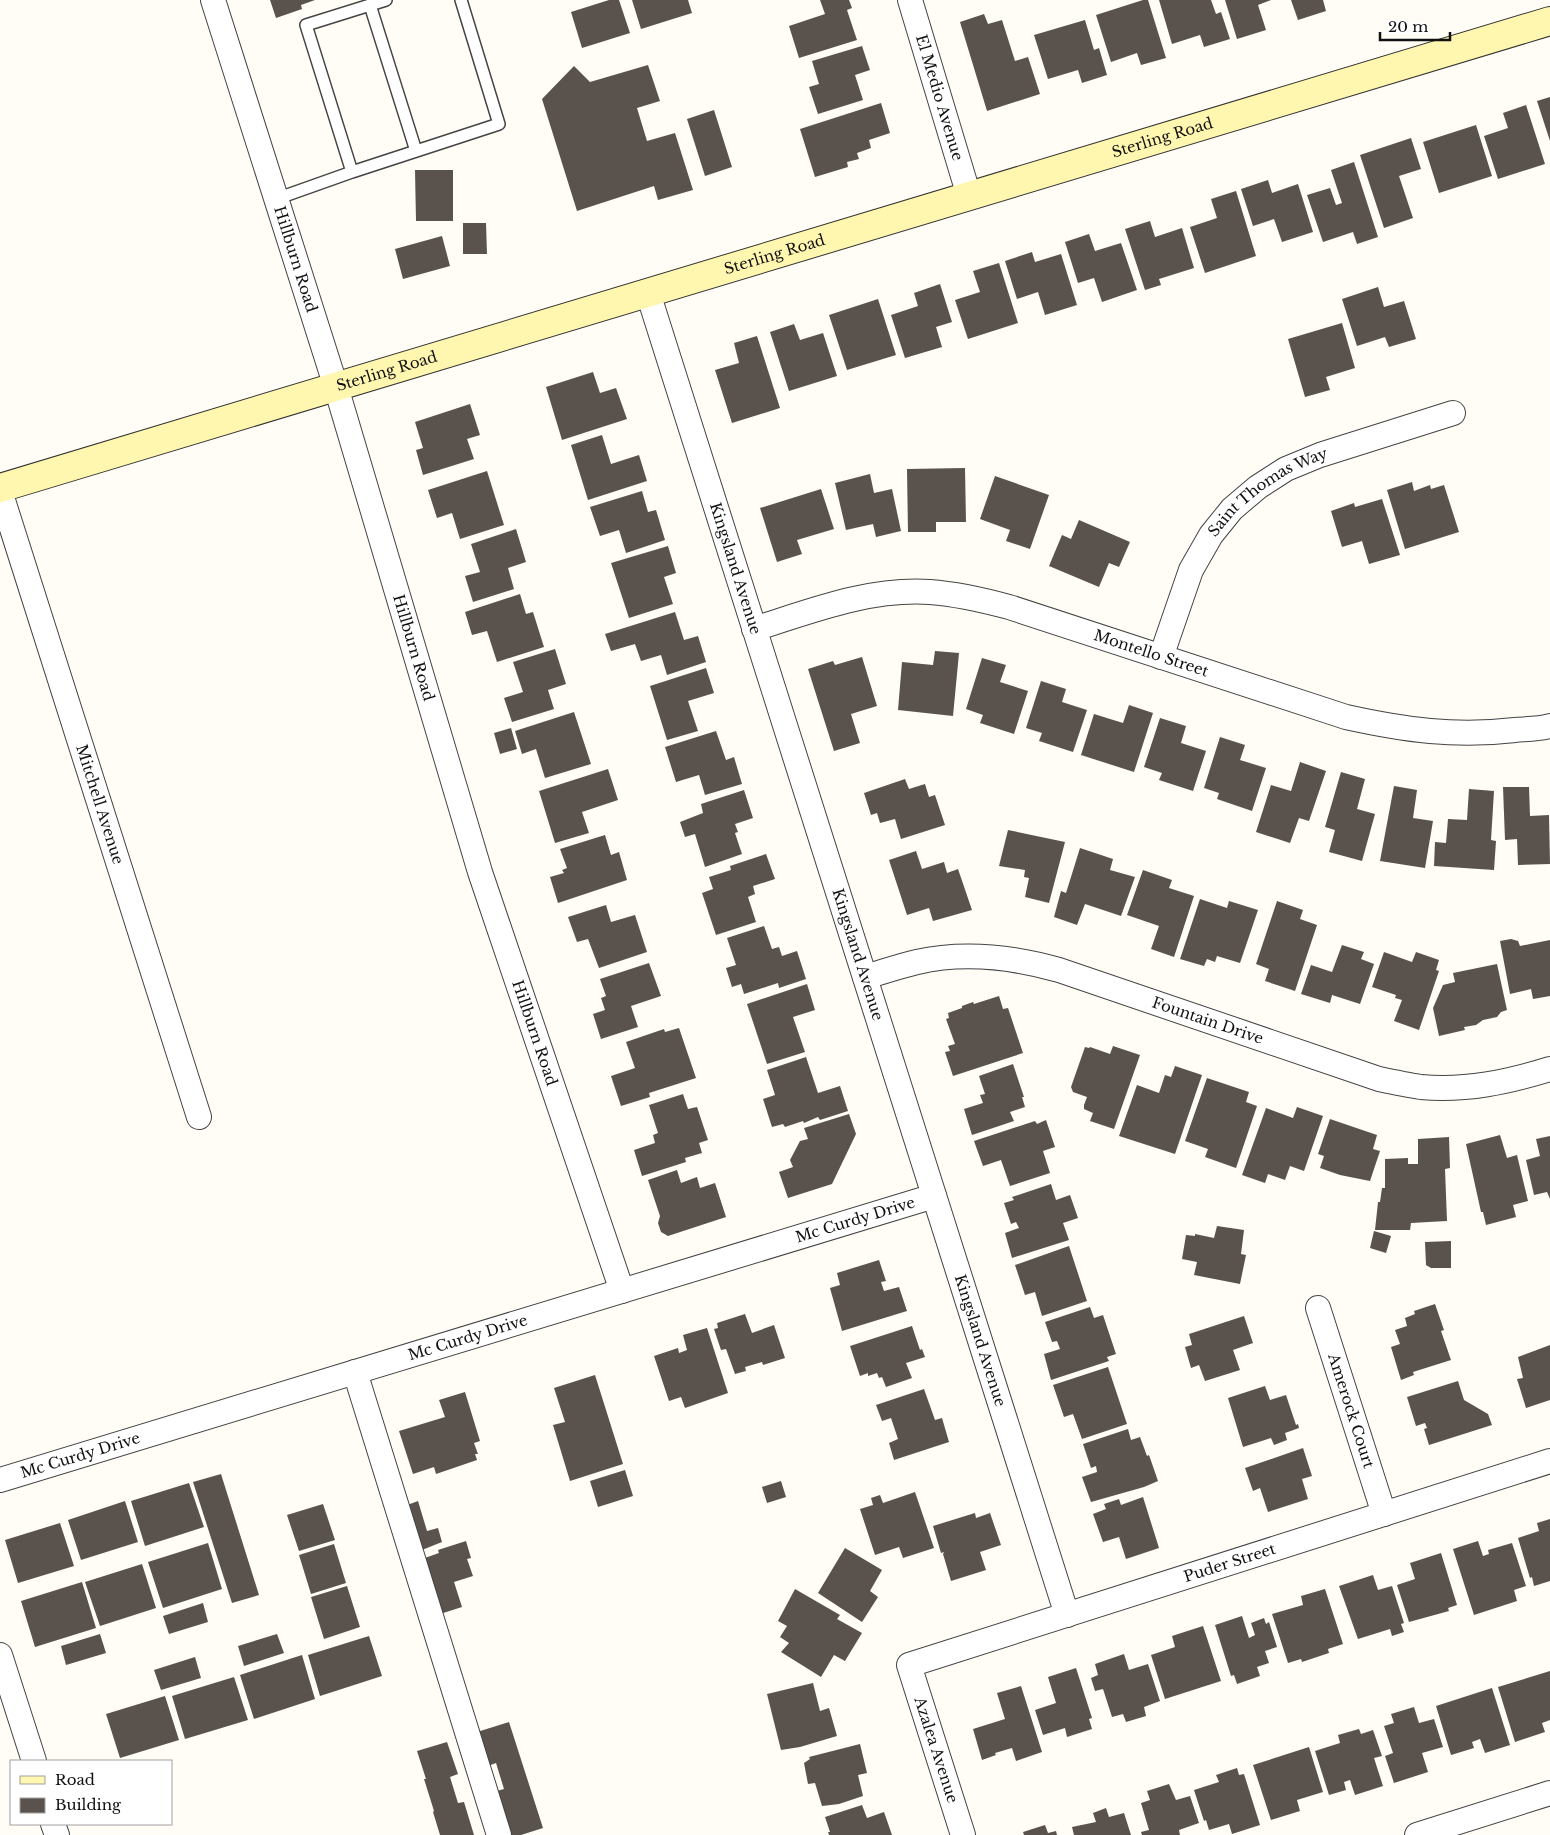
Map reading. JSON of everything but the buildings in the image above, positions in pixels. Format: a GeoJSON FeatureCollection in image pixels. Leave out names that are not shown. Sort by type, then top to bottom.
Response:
{"type":"FeatureCollection","features":[{"type":"Feature","properties":{"kind":"street","name":"Hillburn Road"},"geometry":{"type":"LineString","coordinates":[[213,0],[336,387],[480,872],[622,1291]]}},
{"type":"Feature","properties":{"kind":"street","name":"El Medio Avenue"},"geometry":{"type":"LineString","coordinates":[[910,0],[969,196]]}},
{"type":"Feature","properties":{"kind":"street","name":"Sterling Road"},"geometry":{"type":"LineString","coordinates":[[0,490],[1550,21]]}},
{"type":"Feature","properties":{"kind":"street","name":"Kingsland Avenue"},"geometry":{"type":"LineString","coordinates":[[648,293],[1067,1615]]}},
{"type":"Feature","properties":{"kind":"street","name":"Saint Thomas Way"},"geometry":{"type":"LineString","coordinates":[[1161,657],[1190,570],[1211,535],[1232,509],[1258,487],[1286,469],[1320,455],[1453,412]]}},
{"type":"Feature","properties":{"kind":"street","name":"Mitchell Avenue"},"geometry":{"type":"LineString","coordinates":[[0,490],[199,1117]]}},
{"type":"Feature","properties":{"kind":"street","name":"Montello Street"},"geometry":{"type":"LineString","coordinates":[[754,629],[846,600],[887,594],[928,592],[970,597],[1009,607],[1346,717],[1394,728],[1442,733],[1491,733],[1550,726]]}},
{"type":"Feature","properties":{"kind":"street","name":"Fountain Drive"},"geometry":{"type":"LineString","coordinates":[[865,977],[918,962],[955,957],[992,957],[1033,963],[1059,970],[1379,1079],[1421,1087],[1458,1088],[1495,1084],[1550,1069]]}},
{"type":"Feature","properties":{"kind":"street","name":"Mc Curdy Drive"},"geometry":{"type":"LineString","coordinates":[[0,1480],[934,1196]]}},
{"type":"Feature","properties":{"kind":"street","name":"Amerock Court"},"geometry":{"type":"LineString","coordinates":[[1318,1308],[1384,1514]]}},
{"type":"Feature","properties":{"kind":"street"},"geometry":{"type":"LineString","coordinates":[[355,1372],[499,1835]]}},
{"type":"Feature","properties":{"kind":"street","name":"Puder Street"},"geometry":{"type":"LineString","coordinates":[[909,1665],[1550,1461]]}},
{"type":"Feature","properties":{"kind":"street"},"geometry":{"type":"LineString","coordinates":[[0,1655],[34,1760]]}},
{"type":"Feature","properties":{"kind":"street","name":"Azalea Avenue"},"geometry":{"type":"LineString","coordinates":[[909,1665],[963,1835]]}},
{"type":"Feature","properties":{"kind":"street"},"geometry":{"type":"LineString","coordinates":[[1417,1835],[1550,1793]]}},
{"type":"Feature","properties":{"kind":"lane"},"geometry":{"type":"LineString","coordinates":[[352,172],[306,25],[386,0]]}},
{"type":"Feature","properties":{"kind":"lane"},"geometry":{"type":"LineString","coordinates":[[276,199],[499,124],[461,0]]}},
{"type":"Feature","properties":{"kind":"lane"},"geometry":{"type":"LineString","coordinates":[[370,5],[416,151]]}}]}
